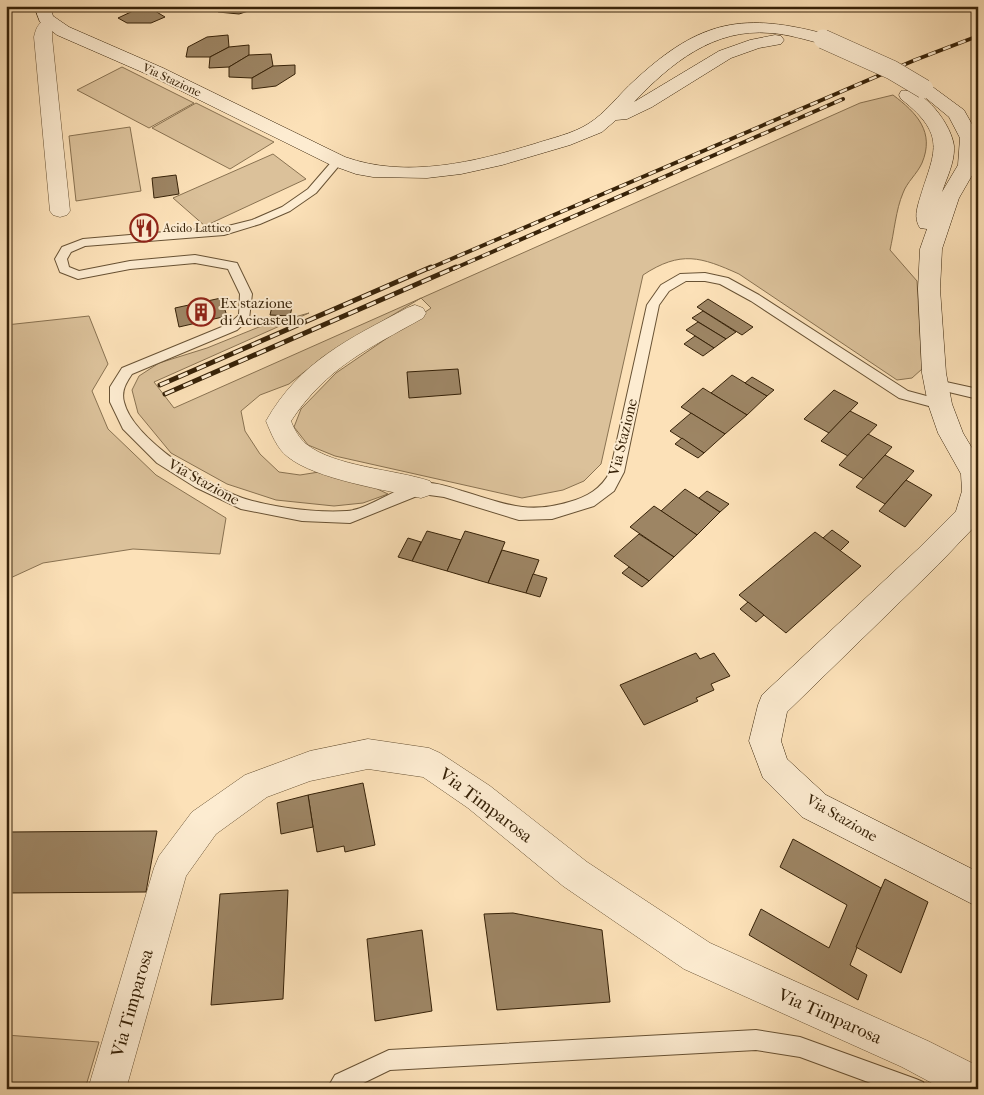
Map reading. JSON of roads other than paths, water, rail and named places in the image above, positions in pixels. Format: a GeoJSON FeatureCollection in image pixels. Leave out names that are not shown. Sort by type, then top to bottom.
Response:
{"type":"FeatureCollection","features":[{"type":"Feature","properties":{"kind":"main road","name":"Via Stazione"},"geometry":{"type":"LineString","coordinates":[[46,15],[63,31],[157,72],[338,161],[365,170],[432,173],[484,165],[563,141],[596,127],[658,67],[709,35],[727,29],[764,27],[793,30],[817,43]]}},
{"type":"Feature","properties":{"kind":"main road"},"geometry":{"type":"LineString","coordinates":[[46,15],[43,37],[60,211]]}},
{"type":"Feature","properties":{"kind":"main road"},"geometry":{"type":"LineString","coordinates":[[596,127],[653,99],[713,60],[737,48],[748,44],[775,40],[817,43],[869,72],[915,91],[924,107],[937,122],[942,137],[944,156],[926,218],[931,249]]}},
{"type":"Feature","properties":{"kind":"main road","name":"Via Stazione"},"geometry":{"type":"LineString","coordinates":[[915,91],[946,104],[957,114],[970,138],[968,165],[949,198],[931,249],[929,289],[934,372],[939,394],[951,433],[974,474],[975,491],[968,516],[928,557],[773,705],[765,740],[774,768],[814,806],[978,890]]}},
{"type":"Feature","properties":{"kind":"main road"},"geometry":{"type":"LineString","coordinates":[[415,313],[355,347],[319,371],[293,397],[278,421],[285,436],[297,451],[326,465],[421,488]]}},
{"type":"Feature","properties":{"kind":"main road","name":"Via Timparosa"},"geometry":{"type":"LineString","coordinates":[[107,1089],[171,868],[204,823],[256,786],[310,766],[368,754],[429,763],[479,797],[576,874],[697,956],[915,1054],[978,1086]]}},
{"type":"Feature","properties":{"kind":"lane","name":"Via Stazione"},"geometry":{"type":"LineString","coordinates":[[338,161],[312,190],[286,209],[256,222],[224,231],[175,234],[83,244],[66,250],[61,258],[64,269],[78,275],[130,265],[194,259],[233,266],[246,294],[245,316],[233,327],[127,371],[117,387],[117,402],[128,425],[162,459],[200,483],[246,505],[302,515],[350,517],[421,488],[444,491],[519,514],[552,513],[589,502],[609,487],[617,472],[653,306],[665,288],[684,278],[705,277],[724,281],[755,298],[904,395],[939,394]]}},
{"type":"Feature","properties":{"kind":"lane"},"geometry":{"type":"LineString","coordinates":[[939,394],[978,394]]}},
{"type":"Feature","properties":{"kind":"lane"},"geometry":{"type":"LineString","coordinates":[[337,1089],[342,1082],[389,1060],[756,1040],[800,1048],[916,1089]]}},
{"type":"Feature","properties":{"kind":"railway"},"geometry":{"type":"LineString","coordinates":[[428,269],[915,60],[978,36]]}},
{"type":"Feature","properties":{"kind":"railway"},"geometry":{"type":"LineString","coordinates":[[453,269],[843,99]]}},
{"type":"Feature","properties":{"kind":"railway"},"geometry":{"type":"LineString","coordinates":[[160,385],[431,267]]}},
{"type":"Feature","properties":{"kind":"railway"},"geometry":{"type":"LineString","coordinates":[[165,394],[456,267]]}},
{"type":"Feature","properties":{"kind":"place","name":"Acido Lattico"},"geometry":{"type":"Point","coordinates":[144,228]}},
{"type":"Feature","properties":{"kind":"place","name":"Ex stazione di Acicastello"},"geometry":{"type":"Point","coordinates":[201,312]}}]}
